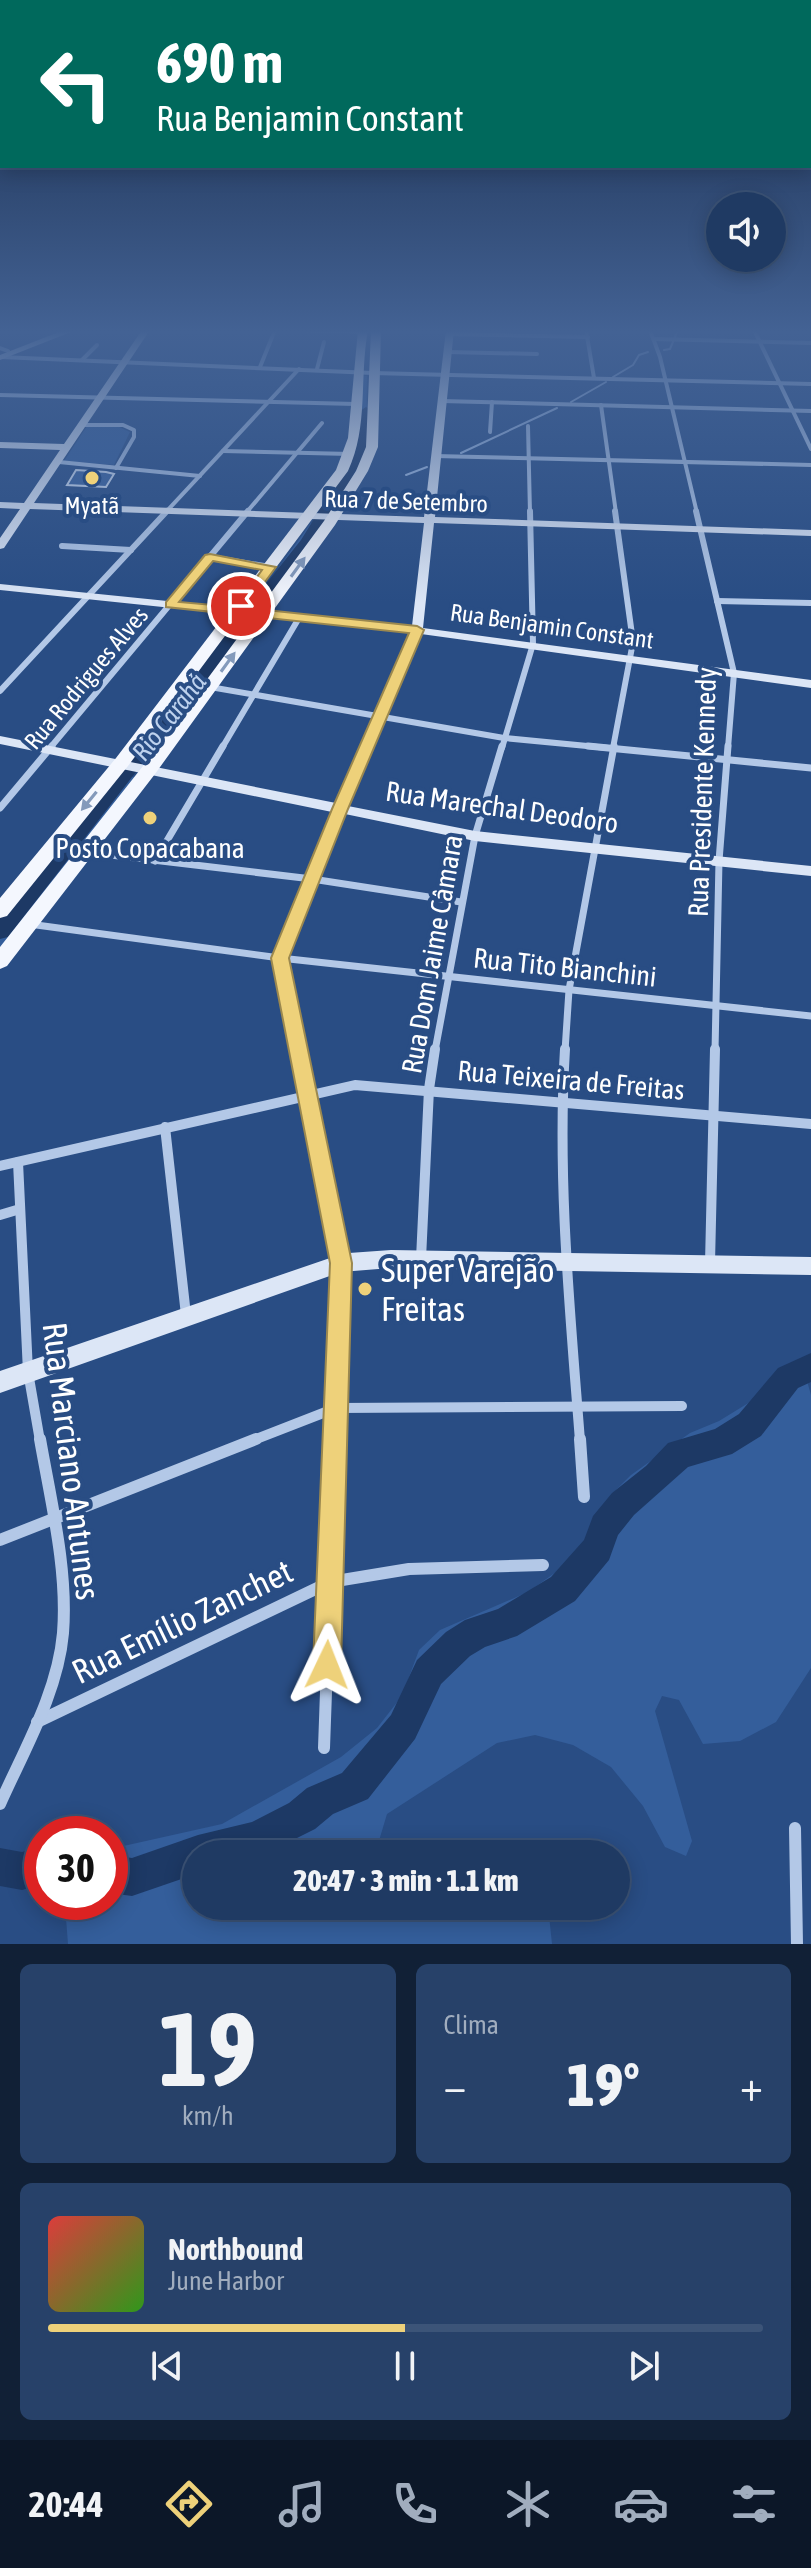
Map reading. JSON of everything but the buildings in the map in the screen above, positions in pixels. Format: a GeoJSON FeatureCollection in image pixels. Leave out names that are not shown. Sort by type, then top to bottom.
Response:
{"type":"FeatureCollection","features":[{"type":"Feature","properties":{"kind":"main road"},"geometry":{"type":"LineString","coordinates":[[0,910],[123,765],[240,612],[270,567],[321,518],[352,454],[355,421]]}},
{"type":"Feature","properties":{"kind":"main road"},"geometry":{"type":"LineString","coordinates":[[0,961],[210,687],[261,614],[321,518],[370,455],[371,421]]}},
{"type":"Feature","properties":{"kind":"street"},"geometry":{"type":"LineString","coordinates":[[0,546],[87,421]]}},
{"type":"Feature","properties":{"kind":"street"},"geometry":{"type":"LineString","coordinates":[[0,691],[251,421]]}},
{"type":"Feature","properties":{"kind":"street"},"geometry":{"type":"LineString","coordinates":[[324,1748],[341,1263],[280,958],[417,630],[439,421]]}},
{"type":"Feature","properties":{"kind":"street"},"geometry":{"type":"LineString","coordinates":[[490,432],[491,421]]}},
{"type":"Feature","properties":{"kind":"street"},"geometry":{"type":"LineString","coordinates":[[584,1497],[567,1264],[562,1101],[569,990],[593,848],[632,658],[633,629],[603,421]]}},
{"type":"Feature","properties":{"kind":"street","name":"Rua Presidente Kennedy"},"geometry":{"type":"LineString","coordinates":[[675,421],[734,673],[719,861],[710,1265]]}},
{"type":"Feature","properties":{"kind":"street"},"geometry":{"type":"LineString","coordinates":[[798,421],[811,449]]}},
{"type":"Feature","properties":{"kind":"street","name":"Rua Rodrigues Alves"},"geometry":{"type":"LineString","coordinates":[[0,808],[322,423]]}},
{"type":"Feature","properties":{"kind":"street"},"geometry":{"type":"LineString","coordinates":[[84,425],[123,425],[134,430],[134,437],[116,468]]}},
{"type":"Feature","properties":{"kind":"street","name":"Rua Dom Jaime Câmara"},"geometry":{"type":"LineString","coordinates":[[421,1259],[429,1089],[447,976],[475,836],[533,644],[528,426]]}},
{"type":"Feature","properties":{"kind":"street"},"geometry":{"type":"LineString","coordinates":[[0,445],[69,447]]}},
{"type":"Feature","properties":{"kind":"street"},"geometry":{"type":"LineString","coordinates":[[223,451],[352,454]]}},
{"type":"Feature","properties":{"kind":"street"},"geometry":{"type":"LineString","coordinates":[[435,456],[811,465]]}},
{"type":"Feature","properties":{"kind":"street"},"geometry":{"type":"LineString","coordinates":[[59,462],[200,476]]}},
{"type":"Feature","properties":{"kind":"street","name":"Rua 7 de Setembro"},"geometry":{"type":"LineString","coordinates":[[0,505],[811,533]]}},
{"type":"Feature","properties":{"kind":"street"},"geometry":{"type":"LineString","coordinates":[[62,546],[131,550]]}},
{"type":"Feature","properties":{"kind":"street"},"geometry":{"type":"LineString","coordinates":[[210,557],[270,567]]}},
{"type":"Feature","properties":{"kind":"street","name":"Rua Benjamin Constant"},"geometry":{"type":"LineString","coordinates":[[0,587],[417,630],[811,684]]}},
{"type":"Feature","properties":{"kind":"street"},"geometry":{"type":"LineString","coordinates":[[717,601],[811,603]]}},
{"type":"Feature","properties":{"kind":"street"},"geometry":{"type":"LineString","coordinates":[[155,861],[299,618]]}},
{"type":"Feature","properties":{"kind":"street"},"geometry":{"type":"LineString","coordinates":[[210,687],[504,738],[811,768]]}},
{"type":"Feature","properties":{"kind":"street","name":"Rua Marechal Deodoro"},"geometry":{"type":"LineString","coordinates":[[0,740],[475,836],[811,871]]}},
{"type":"Feature","properties":{"kind":"street"},"geometry":{"type":"LineString","coordinates":[[85,852],[312,879],[461,902]]}},
{"type":"Feature","properties":{"kind":"street","name":"Rua Tito Bianchini"},"geometry":{"type":"LineString","coordinates":[[29,924],[280,958],[811,1016]]}},
{"type":"Feature","properties":{"kind":"street","name":"Rua Teixeira de Freitas"},"geometry":{"type":"LineString","coordinates":[[0,1166],[355,1085],[811,1124]]}},
{"type":"Feature","properties":{"kind":"street"},"geometry":{"type":"LineString","coordinates":[[165,1127],[186,1315]]}},
{"type":"Feature","properties":{"kind":"street","name":"Rua Marciano Antunes"},"geometry":{"type":"LineString","coordinates":[[0,1804],[49,1693],[63,1636],[63,1579],[28,1372],[18,1162]]}},
{"type":"Feature","properties":{"kind":"street"},"geometry":{"type":"LineString","coordinates":[[0,1215],[20,1209]]}},
{"type":"Feature","properties":{"kind":"street"},"geometry":{"type":"LineString","coordinates":[[0,1382],[341,1263],[421,1259],[811,1266]]}},
{"type":"Feature","properties":{"kind":"street"},"geometry":{"type":"LineString","coordinates":[[0,1540],[336,1408],[682,1406]]}},
{"type":"Feature","properties":{"kind":"street","name":"Rua Emílio Zanchet"},"geometry":{"type":"LineString","coordinates":[[37,1722],[330,1582],[386,1570],[421,1567],[543,1565]]}},
{"type":"Feature","properties":{"kind":"street"},"geometry":{"type":"LineString","coordinates":[[795,1828],[797,1944]]}},
{"type":"Feature","properties":{"kind":"shaded area"},"geometry":{"type":"Polygon","coordinates":[[[360,421],[366,421],[366,457],[330,516],[318,515],[341,478],[358,435],[360,421]]]}},
{"type":"Feature","properties":{"kind":"shaded area"},"geometry":{"type":"Polygon","coordinates":[[[87,426],[117,426],[130,432],[114,465],[64,461],[87,426]]]}},
{"type":"Feature","properties":{"kind":"shaded area"},"geometry":{"type":"Polygon","coordinates":[[[323,522],[259,611],[248,610],[311,523],[323,522]]]}},
{"type":"Feature","properties":{"kind":"shaded area"},"geometry":{"type":"Polygon","coordinates":[[[242,616],[257,618],[145,769],[128,766],[242,616]]]}},
{"type":"Feature","properties":{"kind":"shaded area"},"geometry":{"type":"Polygon","coordinates":[[[120,774],[137,778],[0,955],[0,921],[120,774]]]}},
{"type":"Feature","properties":{"kind":"shaded area"},"geometry":{"type":"Polygon","coordinates":[[[793,1364],[805,1374],[811,1395],[811,1668],[776,1722],[740,1741],[703,1744],[679,1700],[662,1696],[655,1711],[692,1841],[686,1856],[665,1847],[643,1806],[611,1767],[573,1745],[535,1735],[497,1743],[387,1814],[379,1840],[182,1840],[182,1920],[550,1920],[552,1944],[68,1944],[66,1920],[128,1920],[128,1845],[222,1824],[341,1757],[377,1728],[402,1696],[419,1650],[440,1630],[528,1592],[563,1567],[593,1535],[612,1494],[631,1475],[690,1433],[719,1421],[750,1402],[793,1364]]]}},
{"type":"Feature","properties":{"kind":"waterway","name":"Rio Carahá"},"geometry":{"type":"LineString","coordinates":[[0,931],[307,542],[361,452],[365,421]]}},
{"type":"Feature","properties":{"kind":"waterway"},"geometry":{"type":"LineString","coordinates":[[461,453],[530,421]]}},
{"type":"Feature","properties":{"kind":"waterway"},"geometry":{"type":"LineString","coordinates":[[406,475],[427,467]]}},
{"type":"Feature","properties":{"kind":"waterway"},"geometry":{"type":"LineString","coordinates":[[253,1840],[302,1816],[320,1801],[355,1786],[403,1727],[429,1672],[458,1644],[477,1632],[505,1624],[563,1589],[598,1549],[604,1527],[623,1504],[657,1477],[679,1454],[721,1443],[750,1425],[788,1378],[811,1367]]}},
{"type":"Feature","properties":{"kind":"waterway"},"geometry":{"type":"LineString","coordinates":[[128,1876],[182,1860]]}},
{"type":"Feature","properties":{"kind":"waterway"},"geometry":{"type":"LineString","coordinates":[[0,1867],[24,1870]]}},
{"type":"Feature","properties":{"kind":"place","name":"Myatã"},"geometry":{"type":"Point","coordinates":[92,478]}},
{"type":"Feature","properties":{"kind":"place","name":"Posto Copacabana"},"geometry":{"type":"Point","coordinates":[150,818]}},
{"type":"Feature","properties":{"kind":"place","name":"Super Varejão Freitas"},"geometry":{"type":"Point","coordinates":[365,1289]}},
{"type":"Feature","properties":{"kind":"route"},"geometry":{"type":"LineString","coordinates":[[241,606],[270,567],[210,557],[170,605],[417,630],[280,958],[341,1263],[327,1665]]}}]}
